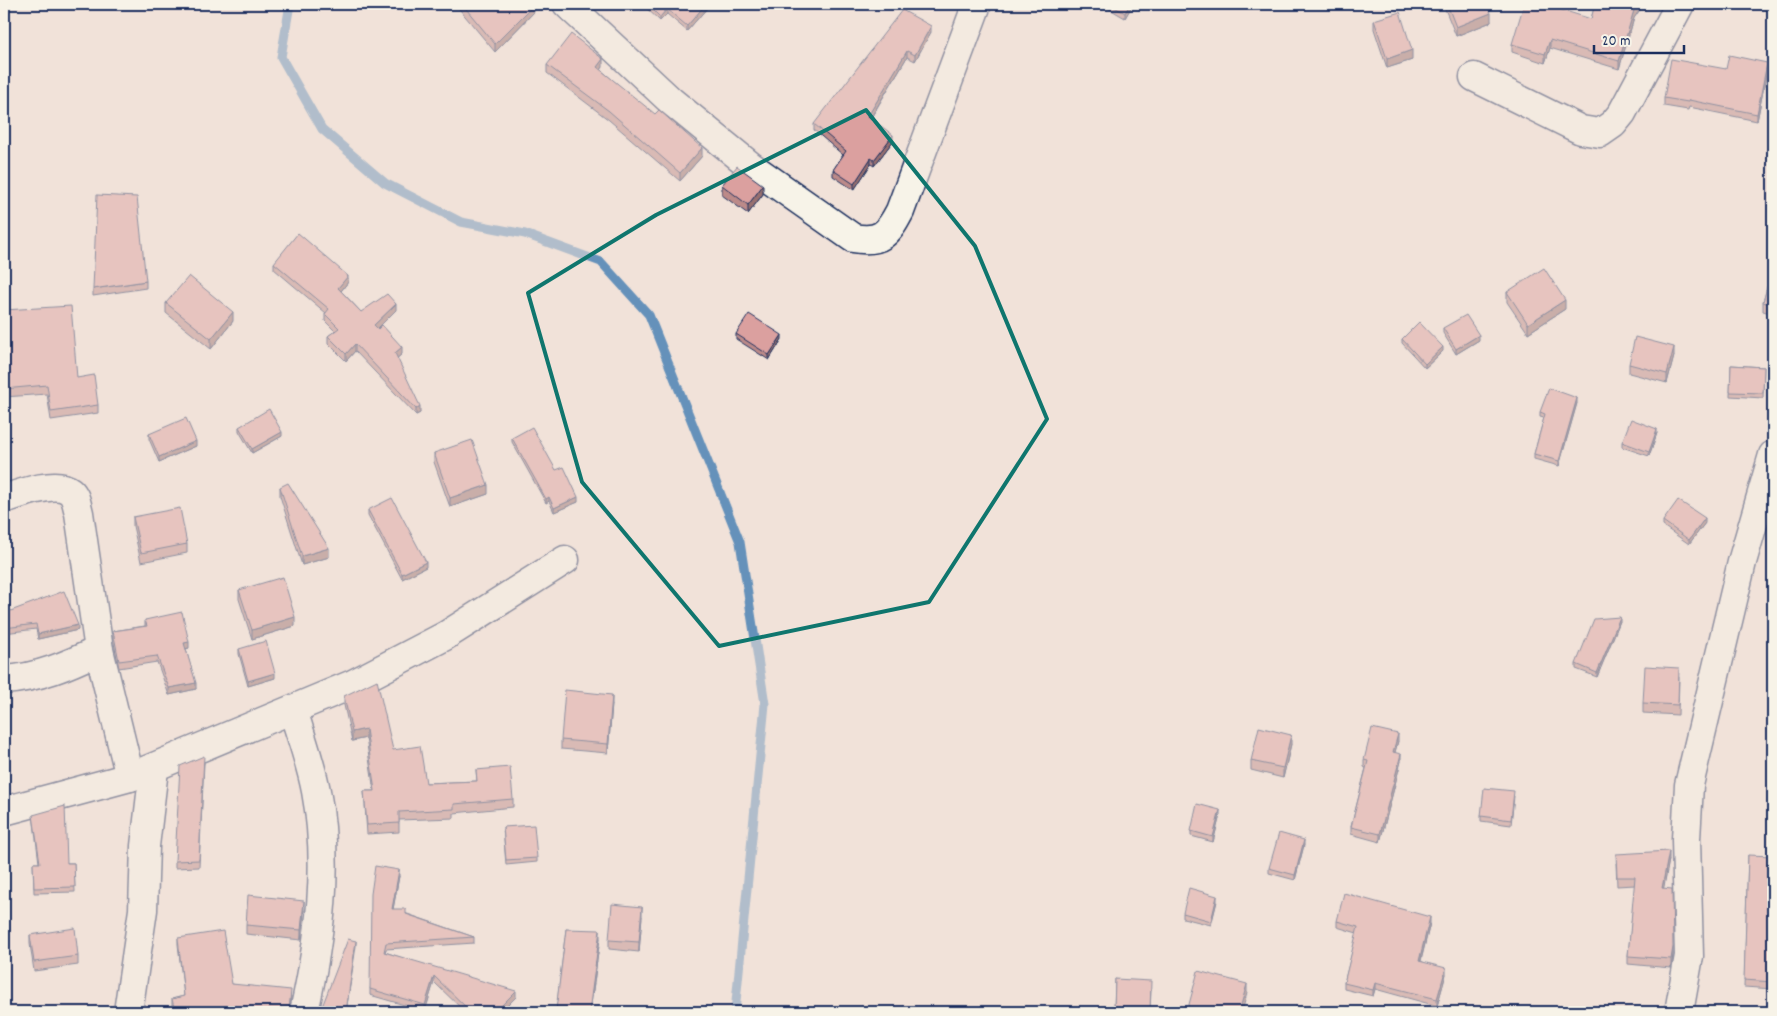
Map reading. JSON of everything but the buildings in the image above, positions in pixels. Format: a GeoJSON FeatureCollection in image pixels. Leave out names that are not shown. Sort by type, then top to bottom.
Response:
{"type":"FeatureCollection","features":[{"type":"Feature","properties":{"kind":"street"},"geometry":{"type":"LineString","coordinates":[[567,4],[671,102],[752,167],[853,238],[864,240],[882,237],[891,228],[900,211],[977,4]]}},
{"type":"Feature","properties":{"kind":"street"},"geometry":{"type":"LineString","coordinates":[[1474,78],[1581,130],[1600,133],[1614,124],[1622,113],[1680,4]]}},
{"type":"Feature","properties":{"kind":"street"},"geometry":{"type":"LineString","coordinates":[[1680,1012],[1688,956],[1686,839],[1689,785],[1742,562],[1773,454]]}},
{"type":"Feature","properties":{"kind":"street"},"geometry":{"type":"LineString","coordinates":[[4,499],[48,487],[62,487],[74,496],[79,513],[99,650],[142,773],[145,846],[142,910],[128,1012]]}},
{"type":"Feature","properties":{"kind":"street"},"geometry":{"type":"LineString","coordinates":[[4,811],[142,773],[353,684],[445,636],[565,560]]}},
{"type":"Feature","properties":{"kind":"street"},"geometry":{"type":"LineString","coordinates":[[4,680],[20,679],[60,669],[99,650]]}},
{"type":"Feature","properties":{"kind":"street"},"geometry":{"type":"LineString","coordinates":[[293,710],[316,790],[324,844],[322,905],[304,1012]]}},
{"type":"Feature","properties":{"kind":"highlighted area"},"geometry":{"type":"Polygon","coordinates":[[[866,110],[975,246],[1047,419],[929,602],[719,646],[582,482],[528,293],[656,215],[866,110]]]}},
{"type":"Feature","properties":{"kind":"waterway"},"geometry":{"type":"LineString","coordinates":[[290,4],[281,57],[322,129],[385,183],[461,222],[525,234],[601,262],[649,315],[740,542],[765,704],[735,1012]]}}]}
